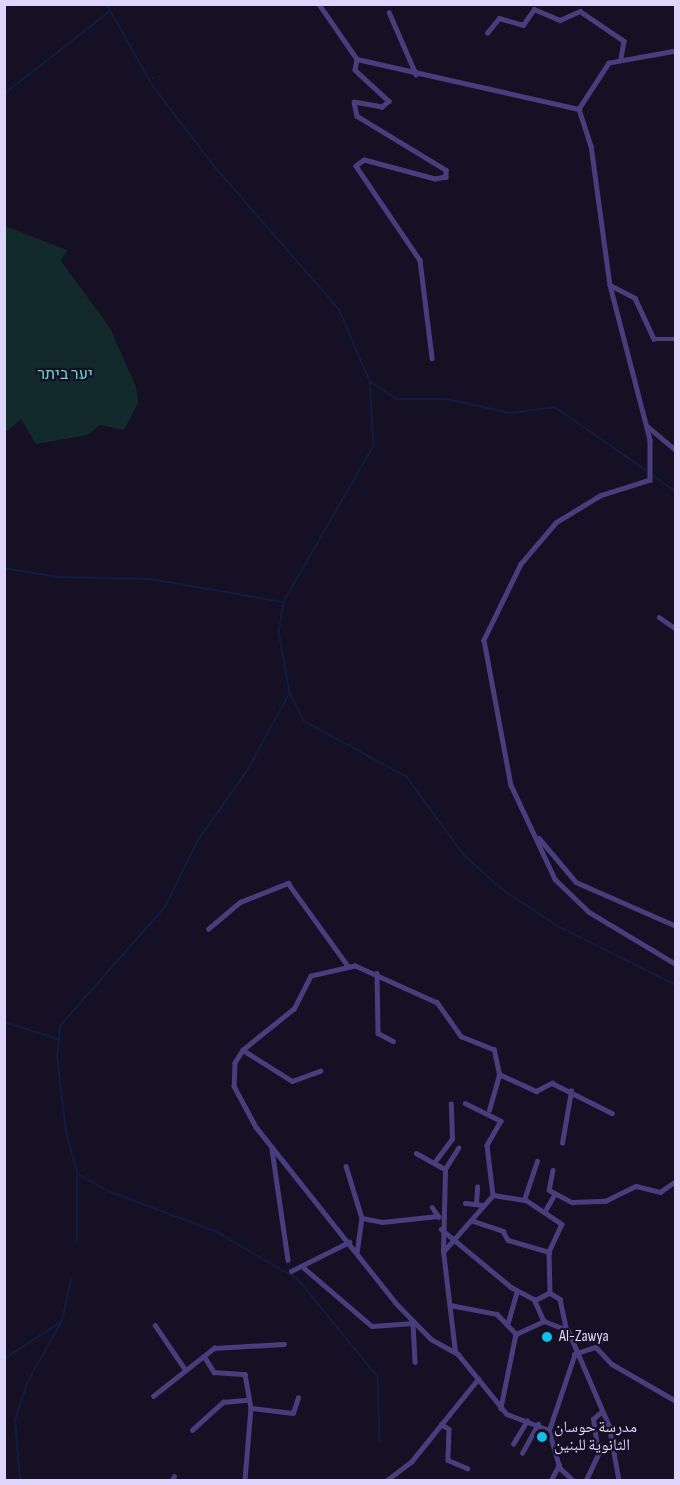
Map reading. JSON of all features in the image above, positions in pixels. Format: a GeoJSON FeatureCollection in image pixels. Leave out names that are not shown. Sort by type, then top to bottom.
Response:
{"type":"FeatureCollection","features":[{"type":"Feature","properties":{"kind":"street"},"geometry":{"type":"LineString","coordinates":[[319,4],[357,59],[579,109]]}},
{"type":"Feature","properties":{"kind":"street"},"geometry":{"type":"LineString","coordinates":[[487,33],[499,18],[523,25],[534,9],[560,20],[580,11],[624,41],[621,58]]}},
{"type":"Feature","properties":{"kind":"street"},"geometry":{"type":"LineString","coordinates":[[388,12],[416,74]]}},
{"type":"Feature","properties":{"kind":"street"},"geometry":{"type":"LineString","coordinates":[[675,51],[621,58],[595,78],[579,109],[591,150],[610,285],[647,426],[650,480],[600,496],[556,523],[520,564],[484,640],[497,731],[512,785],[539,838],[555,879],[573,898],[675,964]]}},
{"type":"Feature","properties":{"kind":"street"},"geometry":{"type":"LineString","coordinates":[[357,59],[355,70],[389,101],[382,107],[354,102],[357,116],[446,170],[446,177],[435,179],[364,160],[356,166],[420,261],[432,358]]}},
{"type":"Feature","properties":{"kind":"street"},"geometry":{"type":"LineString","coordinates":[[610,285],[635,298],[654,339],[675,339]]}},
{"type":"Feature","properties":{"kind":"street"},"geometry":{"type":"LineString","coordinates":[[647,426],[675,450]]}},
{"type":"Feature","properties":{"kind":"street"},"geometry":{"type":"LineString","coordinates":[[659,617],[675,628]]}},
{"type":"Feature","properties":{"kind":"street"},"geometry":{"type":"LineString","coordinates":[[539,838],[576,882],[675,926]]}},
{"type":"Feature","properties":{"kind":"street"},"geometry":{"type":"LineString","coordinates":[[208,929],[240,902],[288,883],[348,966]]}},
{"type":"Feature","properties":{"kind":"street"},"geometry":{"type":"LineString","coordinates":[[489,1110],[499,1074],[494,1050],[462,1037],[437,1003],[376,974],[348,966],[311,976],[294,1009],[243,1050],[234,1086],[272,1149],[413,1323],[456,1352],[501,1408],[549,1430]]}},
{"type":"Feature","properties":{"kind":"street"},"geometry":{"type":"LineString","coordinates":[[376,974],[378,1033],[393,1041]]}},
{"type":"Feature","properties":{"kind":"street"},"geometry":{"type":"LineString","coordinates":[[243,1050],[292,1081],[320,1071]]}},
{"type":"Feature","properties":{"kind":"street"},"geometry":{"type":"LineString","coordinates":[[499,1074],[536,1091],[552,1083],[612,1113]]}},
{"type":"Feature","properties":{"kind":"street"},"geometry":{"type":"LineString","coordinates":[[562,1143],[571,1091]]}},
{"type":"Feature","properties":{"kind":"street"},"geometry":{"type":"LineString","coordinates":[[465,1103],[489,1110],[501,1121],[487,1145],[494,1195]]}},
{"type":"Feature","properties":{"kind":"street"},"geometry":{"type":"LineString","coordinates":[[436,1160],[452,1139],[451,1104]]}},
{"type":"Feature","properties":{"kind":"street"},"geometry":{"type":"LineString","coordinates":[[456,1352],[441,1229],[446,1169],[458,1148]]}},
{"type":"Feature","properties":{"kind":"street"},"geometry":{"type":"LineString","coordinates":[[272,1149],[288,1260]]}},
{"type":"Feature","properties":{"kind":"street"},"geometry":{"type":"LineString","coordinates":[[417,1153],[436,1160],[446,1169]]}},
{"type":"Feature","properties":{"kind":"street"},"geometry":{"type":"LineString","coordinates":[[524,1200],[537,1161]]}},
{"type":"Feature","properties":{"kind":"street"},"geometry":{"type":"LineString","coordinates":[[346,1166],[362,1218],[357,1253]]}},
{"type":"Feature","properties":{"kind":"street"},"geometry":{"type":"LineString","coordinates":[[553,1170],[547,1185],[554,1195],[572,1202],[605,1201],[630,1187],[653,1193],[675,1181]]}},
{"type":"Feature","properties":{"kind":"street"},"geometry":{"type":"LineString","coordinates":[[476,1203],[477,1187]]}},
{"type":"Feature","properties":{"kind":"street"},"geometry":{"type":"LineString","coordinates":[[494,1195],[524,1200],[546,1209],[562,1224],[549,1252],[550,1293]]}},
{"type":"Feature","properties":{"kind":"street"},"geometry":{"type":"LineString","coordinates":[[443,1252],[450,1241],[473,1221],[483,1205],[494,1195]]}},
{"type":"Feature","properties":{"kind":"street"},"geometry":{"type":"LineString","coordinates":[[546,1209],[554,1195]]}},
{"type":"Feature","properties":{"kind":"street"},"geometry":{"type":"LineString","coordinates":[[465,1203],[483,1205]]}},
{"type":"Feature","properties":{"kind":"street"},"geometry":{"type":"LineString","coordinates":[[432,1206],[442,1222]]}},
{"type":"Feature","properties":{"kind":"street"},"geometry":{"type":"LineString","coordinates":[[362,1218],[382,1222],[438,1215]]}},
{"type":"Feature","properties":{"kind":"street"},"geometry":{"type":"LineString","coordinates":[[473,1221],[503,1231],[508,1240],[549,1252]]}},
{"type":"Feature","properties":{"kind":"street"},"geometry":{"type":"LineString","coordinates":[[441,1229],[450,1241],[517,1291],[536,1300],[544,1321]]}},
{"type":"Feature","properties":{"kind":"street"},"geometry":{"type":"LineString","coordinates":[[291,1271],[304,1268],[349,1242]]}},
{"type":"Feature","properties":{"kind":"street"},"geometry":{"type":"LineString","coordinates":[[304,1268],[372,1326],[413,1323]]}},
{"type":"Feature","properties":{"kind":"street"},"geometry":{"type":"LineString","coordinates":[[508,1322],[517,1291]]}},
{"type":"Feature","properties":{"kind":"street"},"geometry":{"type":"LineString","coordinates":[[536,1300],[550,1293]]}},
{"type":"Feature","properties":{"kind":"street"},"geometry":{"type":"LineString","coordinates":[[550,1293],[560,1299],[574,1354],[610,1428],[619,1480]]}},
{"type":"Feature","properties":{"kind":"street"},"geometry":{"type":"LineString","coordinates":[[450,1305],[493,1313],[508,1322],[516,1334],[501,1408]]}},
{"type":"Feature","properties":{"kind":"street"},"geometry":{"type":"LineString","coordinates":[[516,1334],[544,1321],[566,1328]]}},
{"type":"Feature","properties":{"kind":"street"},"geometry":{"type":"LineString","coordinates":[[413,1323],[415,1362]]}},
{"type":"Feature","properties":{"kind":"street"},"geometry":{"type":"LineString","coordinates":[[154,1325],[185,1369]]}},
{"type":"Feature","properties":{"kind":"street"},"geometry":{"type":"LineString","coordinates":[[153,1396],[185,1369],[228,1344],[284,1344]]}},
{"type":"Feature","properties":{"kind":"street"},"geometry":{"type":"LineString","coordinates":[[574,1354],[596,1347],[612,1364],[675,1401]]}},
{"type":"Feature","properties":{"kind":"street"},"geometry":{"type":"LineString","coordinates":[[573,1480],[559,1464],[549,1430],[574,1354]]}},
{"type":"Feature","properties":{"kind":"street"},"geometry":{"type":"LineString","coordinates":[[204,1356],[214,1372],[244,1371],[247,1400],[251,1408],[243,1456],[247,1480]]}},
{"type":"Feature","properties":{"kind":"street"},"geometry":{"type":"LineString","coordinates":[[387,1480],[408,1466],[478,1379]]}},
{"type":"Feature","properties":{"kind":"street"},"geometry":{"type":"LineString","coordinates":[[251,1408],[292,1413],[298,1398]]}},
{"type":"Feature","properties":{"kind":"street"},"geometry":{"type":"LineString","coordinates":[[192,1430],[223,1402],[247,1400]]}},
{"type":"Feature","properties":{"kind":"street"},"geometry":{"type":"LineString","coordinates":[[586,1480],[598,1454],[593,1419],[601,1412]]}},
{"type":"Feature","properties":{"kind":"street"},"geometry":{"type":"LineString","coordinates":[[513,1444],[527,1421]]}},
{"type":"Feature","properties":{"kind":"street"},"geometry":{"type":"LineString","coordinates":[[441,1424],[449,1429],[448,1460],[467,1468]]}},
{"type":"Feature","properties":{"kind":"street"},"geometry":{"type":"LineString","coordinates":[[522,1453],[538,1424]]}},
{"type":"Feature","properties":{"kind":"street"},"geometry":{"type":"LineString","coordinates":[[551,1480],[559,1464]]}},
{"type":"Feature","properties":{"kind":"green space","name":"יער ביתר"},"geometry":{"type":"Polygon","coordinates":[[[5,226],[67,250],[61,261],[110,328],[136,387],[138,403],[124,430],[100,425],[88,435],[36,444],[21,419],[5,433],[5,226]]]}},
{"type":"Feature","properties":{"kind":"waterway"},"geometry":{"type":"LineString","coordinates":[[107,4],[153,86],[216,168],[339,309],[370,381],[374,446],[284,602],[279,633],[290,692],[304,721],[407,777],[464,855],[502,889],[558,926],[676,985]]}},
{"type":"Feature","properties":{"kind":"waterway"},"geometry":{"type":"LineString","coordinates":[[4,94],[109,12]]}},
{"type":"Feature","properties":{"kind":"waterway"},"geometry":{"type":"LineString","coordinates":[[371,382],[397,399],[446,399],[511,413],[555,407],[649,472]]}},
{"type":"Feature","properties":{"kind":"waterway"},"geometry":{"type":"LineString","coordinates":[[653,475],[676,492]]}},
{"type":"Feature","properties":{"kind":"waterway"},"geometry":{"type":"LineString","coordinates":[[4,568],[58,577],[150,579],[283,602]]}},
{"type":"Feature","properties":{"kind":"waterway"},"geometry":{"type":"LineString","coordinates":[[77,1241],[77,1172],[66,1132],[57,1057],[60,1026],[165,907],[198,840],[247,771],[290,692]]}},
{"type":"Feature","properties":{"kind":"waterway"},"geometry":{"type":"LineString","coordinates":[[4,1022],[58,1039]]}},
{"type":"Feature","properties":{"kind":"waterway"},"geometry":{"type":"LineString","coordinates":[[77,1173],[108,1191],[215,1231],[298,1279],[378,1377],[380,1441]]}},
{"type":"Feature","properties":{"kind":"waterway"},"geometry":{"type":"LineString","coordinates":[[20,1480],[15,1421],[27,1383],[62,1321],[71,1280]]}},
{"type":"Feature","properties":{"kind":"waterway"},"geometry":{"type":"LineString","coordinates":[[4,1359],[61,1322]]}},
{"type":"Feature","properties":{"kind":"place","name":"Al-Zawya"},"geometry":{"type":"Point","coordinates":[547,1337]}},
{"type":"Feature","properties":{"kind":"place","name":"مدرسة حوسان الثانوية للبنين"},"geometry":{"type":"Point","coordinates":[542,1437]}}]}
